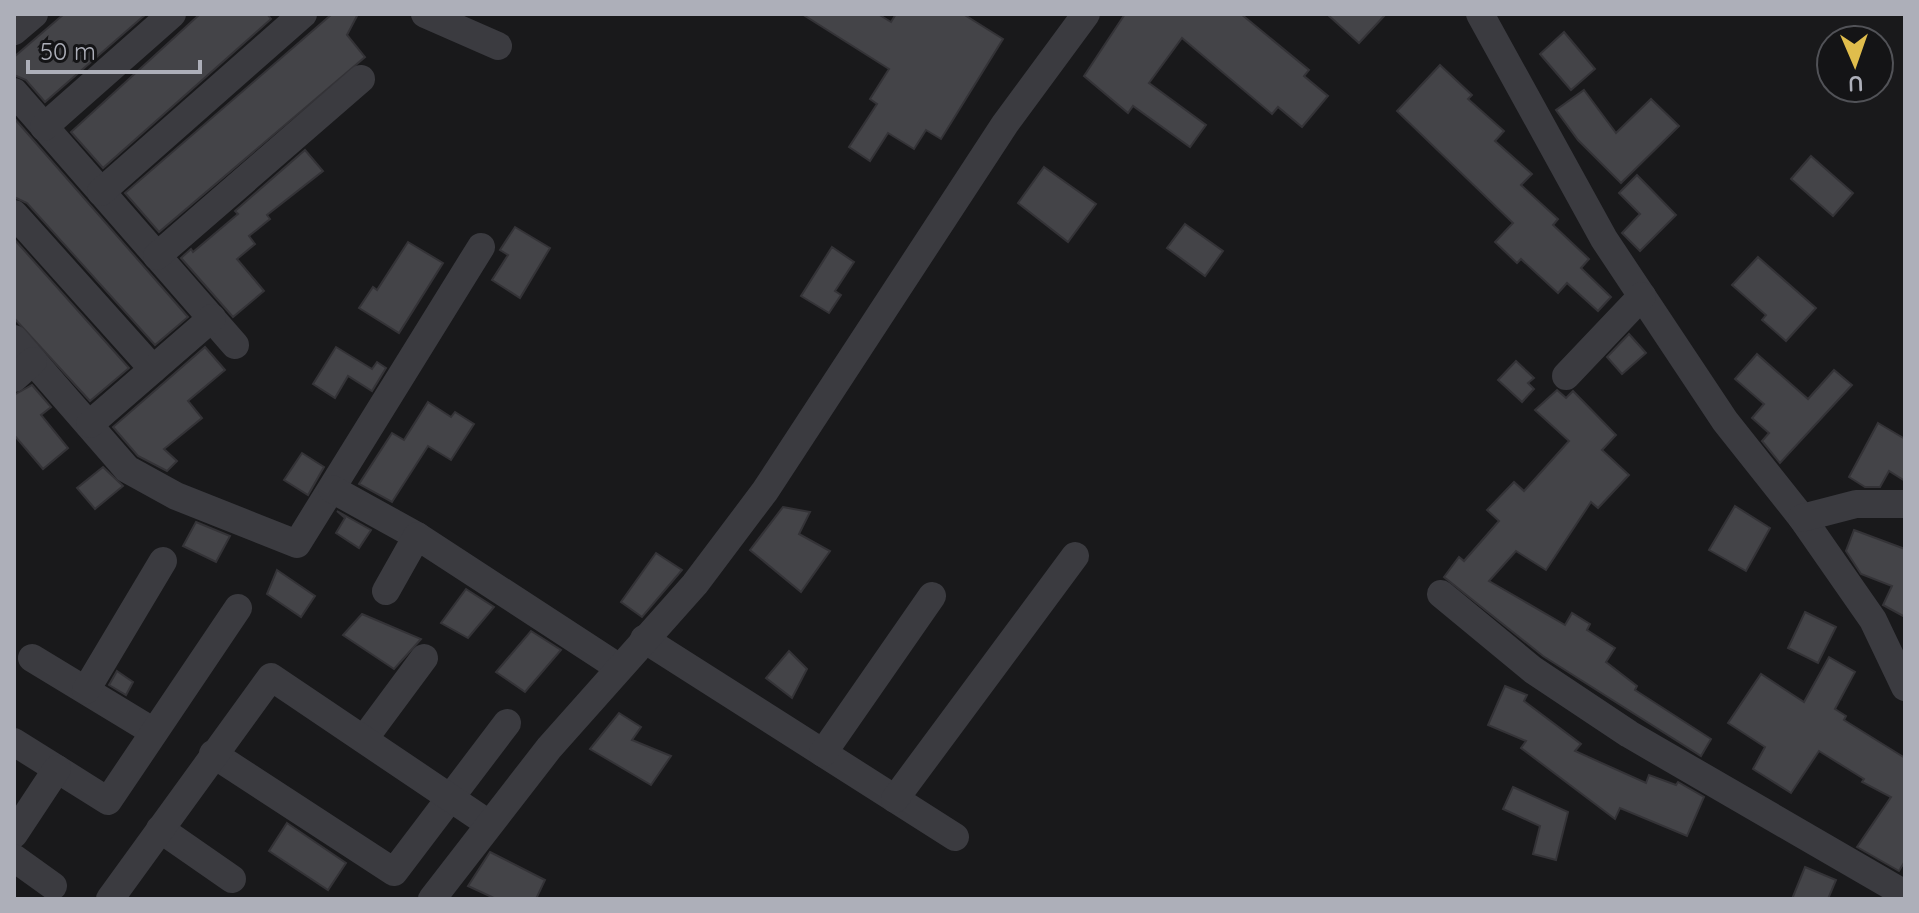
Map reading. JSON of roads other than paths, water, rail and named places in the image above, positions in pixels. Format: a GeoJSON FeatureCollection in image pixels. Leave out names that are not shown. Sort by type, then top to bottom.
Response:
{"type":"FeatureCollection","features":[{"type":"Feature","properties":{"kind":"street"},"geometry":{"type":"LineString","coordinates":[[14,31],[34,14]]}},
{"type":"Feature","properties":{"kind":"street"},"geometry":{"type":"LineString","coordinates":[[44,127],[172,14]]}},
{"type":"Feature","properties":{"kind":"street"},"geometry":{"type":"LineString","coordinates":[[101,192],[303,14]]}},
{"type":"Feature","properties":{"kind":"street"},"geometry":{"type":"LineString","coordinates":[[425,14],[498,46]]}},
{"type":"Feature","properties":{"kind":"street"},"geometry":{"type":"LineString","coordinates":[[432,899],[489,824],[618,667],[695,584],[765,491],[1005,124],[1086,14]]}},
{"type":"Feature","properties":{"kind":"street"},"geometry":{"type":"LineString","coordinates":[[1480,14],[1604,239],[1725,421],[1802,518],[1873,620],[1905,687]]}},
{"type":"Feature","properties":{"kind":"street"},"geometry":{"type":"LineString","coordinates":[[157,256],[361,79]]}},
{"type":"Feature","properties":{"kind":"street"},"geometry":{"type":"LineString","coordinates":[[14,92],[235,345]]}},
{"type":"Feature","properties":{"kind":"street"},"geometry":{"type":"LineString","coordinates":[[14,214],[153,369]]}},
{"type":"Feature","properties":{"kind":"street"},"geometry":{"type":"LineString","coordinates":[[14,339],[24,369],[90,424],[127,469],[148,483],[297,544],[481,247]]}},
{"type":"Feature","properties":{"kind":"street"},"geometry":{"type":"LineString","coordinates":[[1566,376],[1642,296]]}},
{"type":"Feature","properties":{"kind":"street"},"geometry":{"type":"LineString","coordinates":[[90,424],[212,318]]}},
{"type":"Feature","properties":{"kind":"street"},"geometry":{"type":"LineString","coordinates":[[332,489],[417,536],[618,667]]}},
{"type":"Feature","properties":{"kind":"street"},"geometry":{"type":"LineString","coordinates":[[1802,518],[1856,504],[1905,504]]}},
{"type":"Feature","properties":{"kind":"street"},"geometry":{"type":"LineString","coordinates":[[386,591],[417,536]]}},
{"type":"Feature","properties":{"kind":"street"},"geometry":{"type":"LineString","coordinates":[[895,799],[1075,556]]}},
{"type":"Feature","properties":{"kind":"street"},"geometry":{"type":"LineString","coordinates":[[86,690],[163,561]]}},
{"type":"Feature","properties":{"kind":"street"},"geometry":{"type":"LineString","coordinates":[[1441,594],[1533,670],[1629,734],[1905,894]]}},
{"type":"Feature","properties":{"kind":"street"},"geometry":{"type":"LineString","coordinates":[[823,753],[932,596]]}},
{"type":"Feature","properties":{"kind":"street"},"geometry":{"type":"LineString","coordinates":[[14,742],[108,801],[238,608]]}},
{"type":"Feature","properties":{"kind":"street"},"geometry":{"type":"LineString","coordinates":[[644,639],[955,837]]}},
{"type":"Feature","properties":{"kind":"street"},"geometry":{"type":"LineString","coordinates":[[32,658],[154,732]]}},
{"type":"Feature","properties":{"kind":"street"},"geometry":{"type":"LineString","coordinates":[[364,739],[424,658]]}},
{"type":"Feature","properties":{"kind":"street"},"geometry":{"type":"LineString","coordinates":[[110,899],[271,677],[489,824]]}},
{"type":"Feature","properties":{"kind":"street"},"geometry":{"type":"LineString","coordinates":[[213,754],[394,872],[507,723]]}},
{"type":"Feature","properties":{"kind":"street"},"geometry":{"type":"LineString","coordinates":[[14,834],[57,769]]}},
{"type":"Feature","properties":{"kind":"street"},"geometry":{"type":"LineString","coordinates":[[160,829],[232,879]]}},
{"type":"Feature","properties":{"kind":"street"},"geometry":{"type":"LineString","coordinates":[[14,858],[53,886]]}}]}
